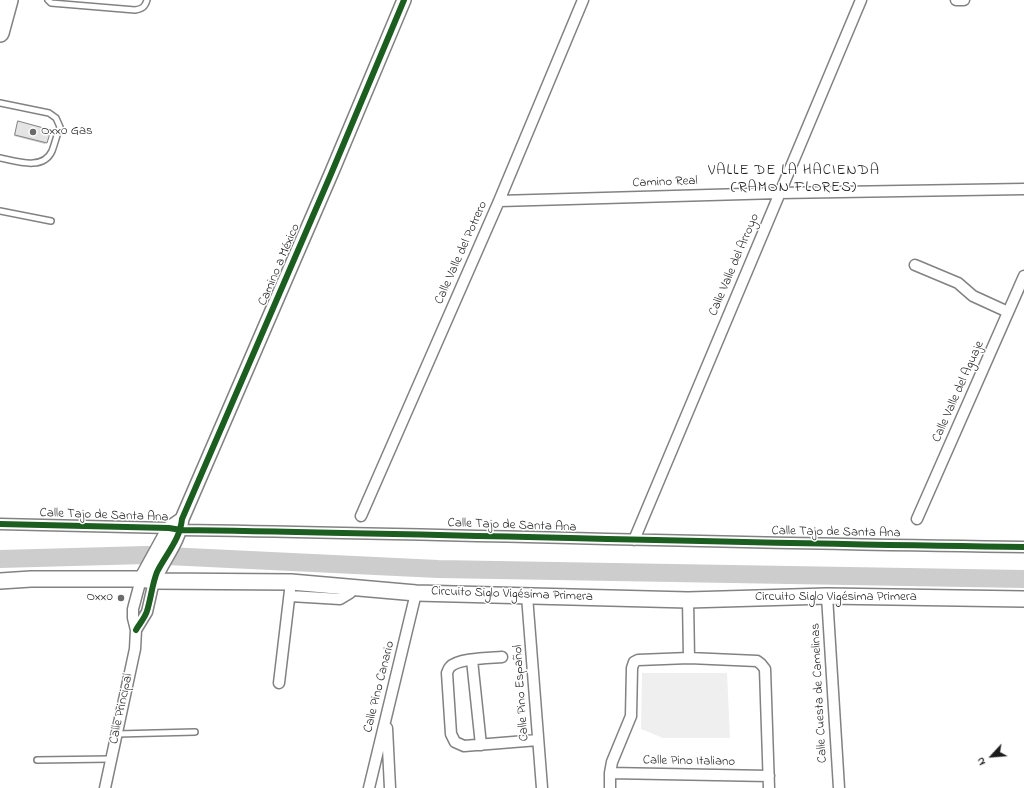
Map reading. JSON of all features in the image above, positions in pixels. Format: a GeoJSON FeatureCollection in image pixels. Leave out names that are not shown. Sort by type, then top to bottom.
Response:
{"type":"FeatureCollection","features":[{"type":"Feature","properties":{"kind":"highway"},"geometry":{"type":"LineString","coordinates":[[0,33],[9,0]]}},
{"type":"Feature","properties":{"kind":"main road","name":"Circuito Siglo Vigésima Primera"},"geometry":{"type":"LineString","coordinates":[[0,581],[150,575],[291,589],[354,587],[416,593],[688,600],[828,596],[1024,599]]}},
{"type":"Feature","properties":{"kind":"street","name":"Camino a México"},"geometry":{"type":"LineString","coordinates":[[175,530],[331,174],[404,0]]}},
{"type":"Feature","properties":{"kind":"street","name":"Calle Valle del Potrero"},"geometry":{"type":"LineString","coordinates":[[361,516],[499,201],[583,0]]}},
{"type":"Feature","properties":{"kind":"street","name":"Calle Valle del Arroyo"},"geometry":{"type":"LineString","coordinates":[[634,540],[861,0]]}},
{"type":"Feature","properties":{"kind":"street"},"geometry":{"type":"LineString","coordinates":[[956,0],[964,0]]}},
{"type":"Feature","properties":{"kind":"street","name":"Camino Real"},"geometry":{"type":"LineString","coordinates":[[499,201],[780,193],[1024,189]]}},
{"type":"Feature","properties":{"kind":"street"},"geometry":{"type":"LineString","coordinates":[[915,265],[958,283],[972,296],[1008,312]]}},
{"type":"Feature","properties":{"kind":"street","name":"Calle Valle del Aguaje"},"geometry":{"type":"LineString","coordinates":[[917,518],[1024,276]]}},
{"type":"Feature","properties":{"kind":"street","name":"Calle Tajo de Santa Ana"},"geometry":{"type":"LineString","coordinates":[[0,524],[175,530],[354,532],[634,540],[1024,547]]}},
{"type":"Feature","properties":{"kind":"street","name":"Calle Principal"},"geometry":{"type":"LineString","coordinates":[[105,788],[135,649],[136,630],[147,612],[150,575],[175,530]]}},
{"type":"Feature","properties":{"kind":"street"},"geometry":{"type":"LineString","coordinates":[[279,683],[291,589]]}},
{"type":"Feature","properties":{"kind":"street","name":"Calle Pino Canario"},"geometry":{"type":"LineString","coordinates":[[369,788],[416,593]]}},
{"type":"Feature","properties":{"kind":"street","name":"Calle Pino Español"},"geometry":{"type":"LineString","coordinates":[[527,596],[542,788]]}},
{"type":"Feature","properties":{"kind":"street","name":"Calle Cuesta de Camelinas"},"geometry":{"type":"LineString","coordinates":[[828,596],[839,788]]}},
{"type":"Feature","properties":{"kind":"street"},"geometry":{"type":"LineString","coordinates":[[688,600],[689,658]]}},
{"type":"Feature","properties":{"kind":"street"},"geometry":{"type":"LineString","coordinates":[[502,657],[472,660],[458,663],[450,667],[447,673],[451,734],[455,742],[464,746],[538,740]]}},
{"type":"Feature","properties":{"kind":"street"},"geometry":{"type":"LineString","coordinates":[[610,788],[612,762],[631,716],[632,668],[634,662],[638,660],[689,658],[756,661],[765,669],[769,788]]}},
{"type":"Feature","properties":{"kind":"street"},"geometry":{"type":"LineString","coordinates":[[472,660],[481,745]]}},
{"type":"Feature","properties":{"kind":"street"},"geometry":{"type":"LineString","coordinates":[[386,716],[390,788]]}},
{"type":"Feature","properties":{"kind":"street","name":"Calle Pino Italiano"},"geometry":{"type":"LineString","coordinates":[[610,773],[769,776]]}},
{"type":"Feature","properties":{"kind":"lane"},"geometry":{"type":"LineString","coordinates":[[48,0],[52,3],[135,10],[146,5],[147,0]]}},
{"type":"Feature","properties":{"kind":"lane"},"geometry":{"type":"LineString","coordinates":[[0,103],[48,113],[56,118],[60,126],[51,152],[46,159],[38,163],[29,163],[0,158]]}},
{"type":"Feature","properties":{"kind":"lane"},"geometry":{"type":"LineString","coordinates":[[0,210],[51,221]]}},
{"type":"Feature","properties":{"kind":"lane"},"geometry":{"type":"LineString","coordinates":[[117,734],[195,732]]}},
{"type":"Feature","properties":{"kind":"lane"},"geometry":{"type":"LineString","coordinates":[[37,760],[111,759]]}},
{"type":"Feature","properties":{"kind":"shaded area"},"geometry":{"type":"Polygon","coordinates":[[[642,673],[727,673],[730,738],[663,738],[641,729],[642,673]]]}},
{"type":"Feature","properties":{"kind":"building","name":"Oxxo Gas"},"geometry":{"type":"Polygon","coordinates":[[[18,121],[51,130],[47,143],[15,135],[18,121]]]}},
{"type":"Feature","properties":{"kind":"waterway"},"geometry":{"type":"LineString","coordinates":[[0,559],[146,555],[438,569],[1024,579]]}},
{"type":"Feature","properties":{"kind":"cycle path"},"geometry":{"type":"LineString","coordinates":[[136,630],[146,614],[157,572],[179,534],[182,519],[331,174],[404,0]]}},
{"type":"Feature","properties":{"kind":"cycle path"},"geometry":{"type":"LineString","coordinates":[[0,524],[169,528],[181,530],[813,544],[1024,547]]}},
{"type":"Feature","properties":{"kind":"place","name":"Oxxo Gas"},"geometry":{"type":"Point","coordinates":[33,132]}},
{"type":"Feature","properties":{"kind":"place","name":"Oxxo"},"geometry":{"type":"Point","coordinates":[121,598]}},
{"type":"Feature","properties":{"kind":"district","name":"VALLE DE LA HACIENDA (RAMON FLORES)"},"geometry":{"type":"Point","coordinates":[794,180]}}]}
